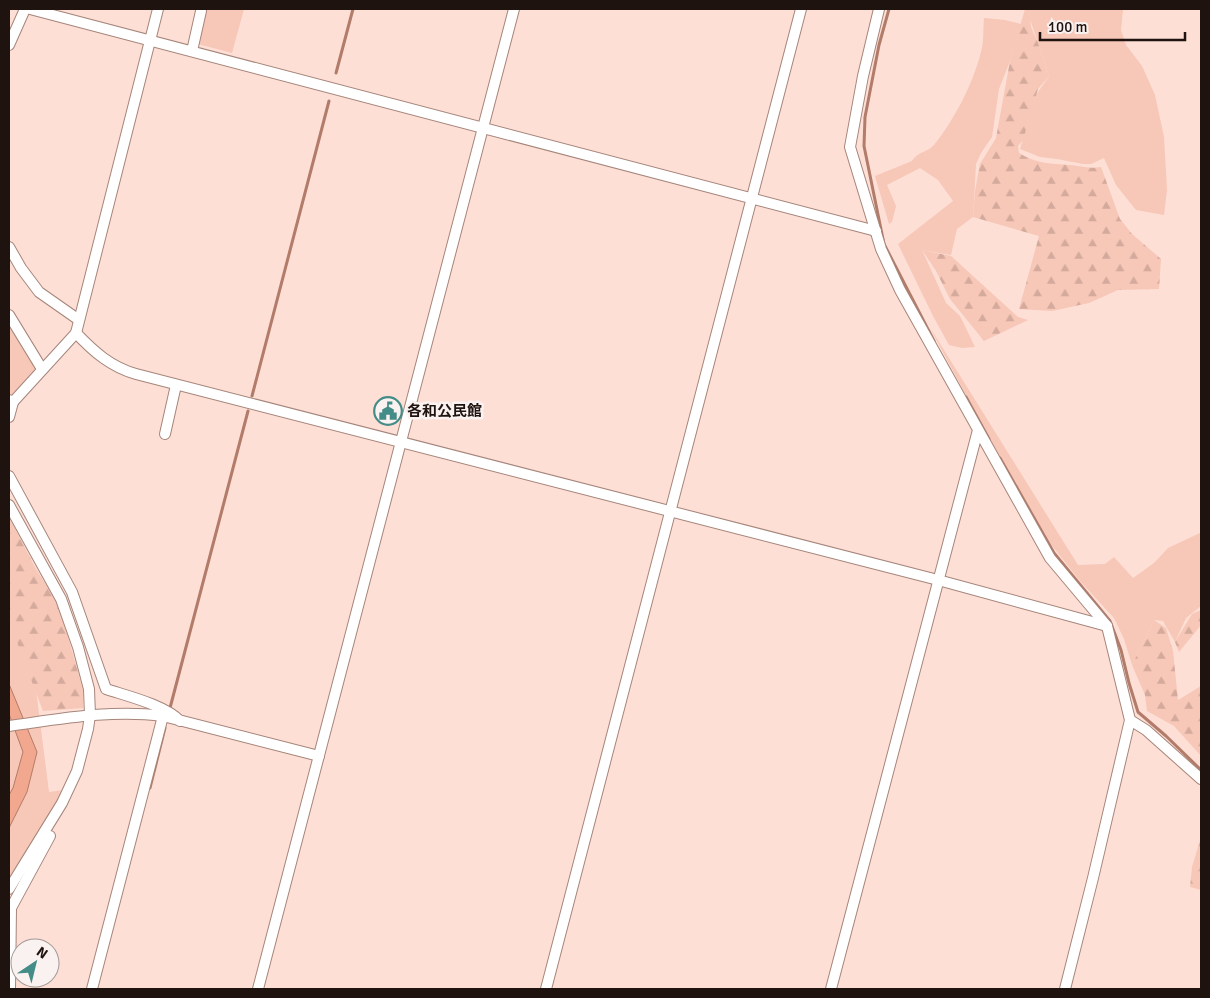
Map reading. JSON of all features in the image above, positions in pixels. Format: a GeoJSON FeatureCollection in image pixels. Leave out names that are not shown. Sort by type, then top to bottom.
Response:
{"type":"FeatureCollection","features":[{"type":"Feature","properties":{"kind":"street"},"geometry":{"type":"LineString","coordinates":[[9,45],[32,9],[876,230]]}},
{"type":"Feature","properties":{"kind":"street"},"geometry":{"type":"LineString","coordinates":[[9,417],[11,401],[76,333],[158,9]]}},
{"type":"Feature","properties":{"kind":"street"},"geometry":{"type":"LineString","coordinates":[[258,989],[514,9]]}},
{"type":"Feature","properties":{"kind":"street"},"geometry":{"type":"LineString","coordinates":[[546,989],[750,198],[801,9]]}},
{"type":"Feature","properties":{"kind":"street"},"geometry":{"type":"LineString","coordinates":[[879,9],[862,76],[850,147],[881,249],[900,290],[1050,558],[1107,626],[1130,720],[1096,869],[1065,989]]}},
{"type":"Feature","properties":{"kind":"street"},"geometry":{"type":"LineString","coordinates":[[192,51],[201,11]]}},
{"type":"Feature","properties":{"kind":"street"},"geometry":{"type":"LineString","coordinates":[[9,247],[21,268],[39,292],[79,320]]}},
{"type":"Feature","properties":{"kind":"street"},"geometry":{"type":"LineString","coordinates":[[9,315],[42,370]]}},
{"type":"Feature","properties":{"kind":"street"},"geometry":{"type":"LineString","coordinates":[[76,333],[99,355],[122,370],[670,513],[938,580],[1107,626]]}},
{"type":"Feature","properties":{"kind":"street"},"geometry":{"type":"LineString","coordinates":[[165,434],[176,385]]}},
{"type":"Feature","properties":{"kind":"street"},"geometry":{"type":"LineString","coordinates":[[831,989],[978,430]]}},
{"type":"Feature","properties":{"kind":"street"},"geometry":{"type":"LineString","coordinates":[[9,476],[72,592],[106,689],[157,707],[175,715],[180,721]]}},
{"type":"Feature","properties":{"kind":"street"},"geometry":{"type":"LineString","coordinates":[[9,487],[30,529],[42,566]]}},
{"type":"Feature","properties":{"kind":"street"},"geometry":{"type":"LineString","coordinates":[[9,505],[61,598],[90,689],[88,729],[77,771],[62,803],[9,889]]}},
{"type":"Feature","properties":{"kind":"street"},"geometry":{"type":"LineString","coordinates":[[9,726],[88,715],[163,716],[319,756]]}},
{"type":"Feature","properties":{"kind":"street"},"geometry":{"type":"LineString","coordinates":[[92,989],[163,716]]}},
{"type":"Feature","properties":{"kind":"street"},"geometry":{"type":"LineString","coordinates":[[1130,720],[1146,730],[1201,778]]}},
{"type":"Feature","properties":{"kind":"street"},"geometry":{"type":"LineString","coordinates":[[10,989],[11,908],[53,831],[62,803]]}},
{"type":"Feature","properties":{"kind":"green space"},"geometry":{"type":"Polygon","coordinates":[[[201,9],[244,9],[232,53],[194,43],[201,9]]]}},
{"type":"Feature","properties":{"kind":"green space"},"geometry":{"type":"Polygon","coordinates":[[[1025,9],[1045,9],[1030,16],[1031,27],[1049,76],[1038,89],[1023,140],[1018,146],[1019,153],[1043,162],[1088,168],[1101,167],[1120,219],[1132,234],[1161,259],[1159,289],[1118,290],[1089,303],[1052,311],[1019,309],[1039,236],[973,217],[980,164],[996,138],[1010,61],[1025,9]]]}},
{"type":"Feature","properties":{"kind":"green space"},"geometry":{"type":"Polygon","coordinates":[[[1045,9],[1123,10],[1121,30],[1126,45],[1142,66],[1155,95],[1164,137],[1167,190],[1164,215],[1136,210],[1116,185],[1104,158],[1091,164],[1083,164],[1040,157],[1020,149],[1036,95],[1049,76],[1029,16],[1045,9]]]}},
{"type":"Feature","properties":{"kind":"green space"},"geometry":{"type":"Polygon","coordinates":[[[984,18],[1021,24],[999,89],[992,137],[976,164],[973,217],[957,229],[951,255],[922,250],[946,303],[960,316],[975,347],[962,348],[949,345],[898,244],[953,201],[938,180],[920,168],[887,185],[896,206],[892,222],[889,224],[875,176],[912,161],[932,147],[941,135],[956,113],[978,64],[982,48],[984,18]]]}},
{"type":"Feature","properties":{"kind":"green space"},"geometry":{"type":"Polygon","coordinates":[[[922,250],[951,256],[1018,317],[1028,320],[984,341],[950,299],[936,271],[922,250]]]}},
{"type":"Feature","properties":{"kind":"green space"},"geometry":{"type":"Polygon","coordinates":[[[9,319],[39,370],[12,399],[9,397],[9,319]]]}},
{"type":"Feature","properties":{"kind":"green space"},"geometry":{"type":"Polygon","coordinates":[[[929,326],[1078,565],[1105,564],[1114,557],[1133,578],[1154,563],[1168,548],[1201,531],[1201,606],[1186,618],[1175,642],[1163,621],[1154,620],[1132,665],[1124,639],[1114,618],[1080,581],[1034,523],[929,326]]]}},
{"type":"Feature","properties":{"kind":"green space"},"geometry":{"type":"Polygon","coordinates":[[[9,517],[36,569],[59,605],[83,690],[83,708],[43,711],[9,621],[9,517]]]}},
{"type":"Feature","properties":{"kind":"green space"},"geometry":{"type":"Polygon","coordinates":[[[1201,610],[1201,625],[1179,652],[1175,642],[1192,614],[1201,610]]]}},
{"type":"Feature","properties":{"kind":"green space"},"geometry":{"type":"Polygon","coordinates":[[[9,619],[36,690],[49,792],[64,790],[9,890],[9,619]]]}},
{"type":"Feature","properties":{"kind":"green space"},"geometry":{"type":"Polygon","coordinates":[[[1154,620],[1166,628],[1173,651],[1178,700],[1201,686],[1201,756],[1174,726],[1147,711],[1145,695],[1132,665],[1154,620]]]}},
{"type":"Feature","properties":{"kind":"green space"},"geometry":{"type":"Polygon","coordinates":[[[1201,837],[1201,890],[1190,887],[1192,867],[1201,837]]]}},
{"type":"Feature","properties":{"kind":"shaded area"},"geometry":{"type":"Polygon","coordinates":[[[9,684],[37,752],[27,792],[9,828],[9,795],[13,788],[23,752],[9,714],[9,684]]]}},
{"type":"Feature","properties":{"kind":"waterway"},"geometry":{"type":"LineString","coordinates":[[336,73],[353,9]]}},
{"type":"Feature","properties":{"kind":"waterway"},"geometry":{"type":"LineString","coordinates":[[889,9],[879,45],[865,117],[864,146],[884,244],[934,341]]}},
{"type":"Feature","properties":{"kind":"waterway"},"geometry":{"type":"LineString","coordinates":[[252,396],[329,101]]}},
{"type":"Feature","properties":{"kind":"waterway"},"geometry":{"type":"LineString","coordinates":[[966,397],[989,439]]}},
{"type":"Feature","properties":{"kind":"waterway"},"geometry":{"type":"LineString","coordinates":[[170,708],[248,411]]}},
{"type":"Feature","properties":{"kind":"waterway"},"geometry":{"type":"LineString","coordinates":[[1000,458],[1054,553],[1110,621],[1121,650],[1138,712],[1201,770]]}},
{"type":"Feature","properties":{"kind":"waterway"},"geometry":{"type":"LineString","coordinates":[[150,788],[165,728]]}},
{"type":"Feature","properties":{"kind":"place","name":"各和公民館"},"geometry":{"type":"Point","coordinates":[388,411]}}]}
